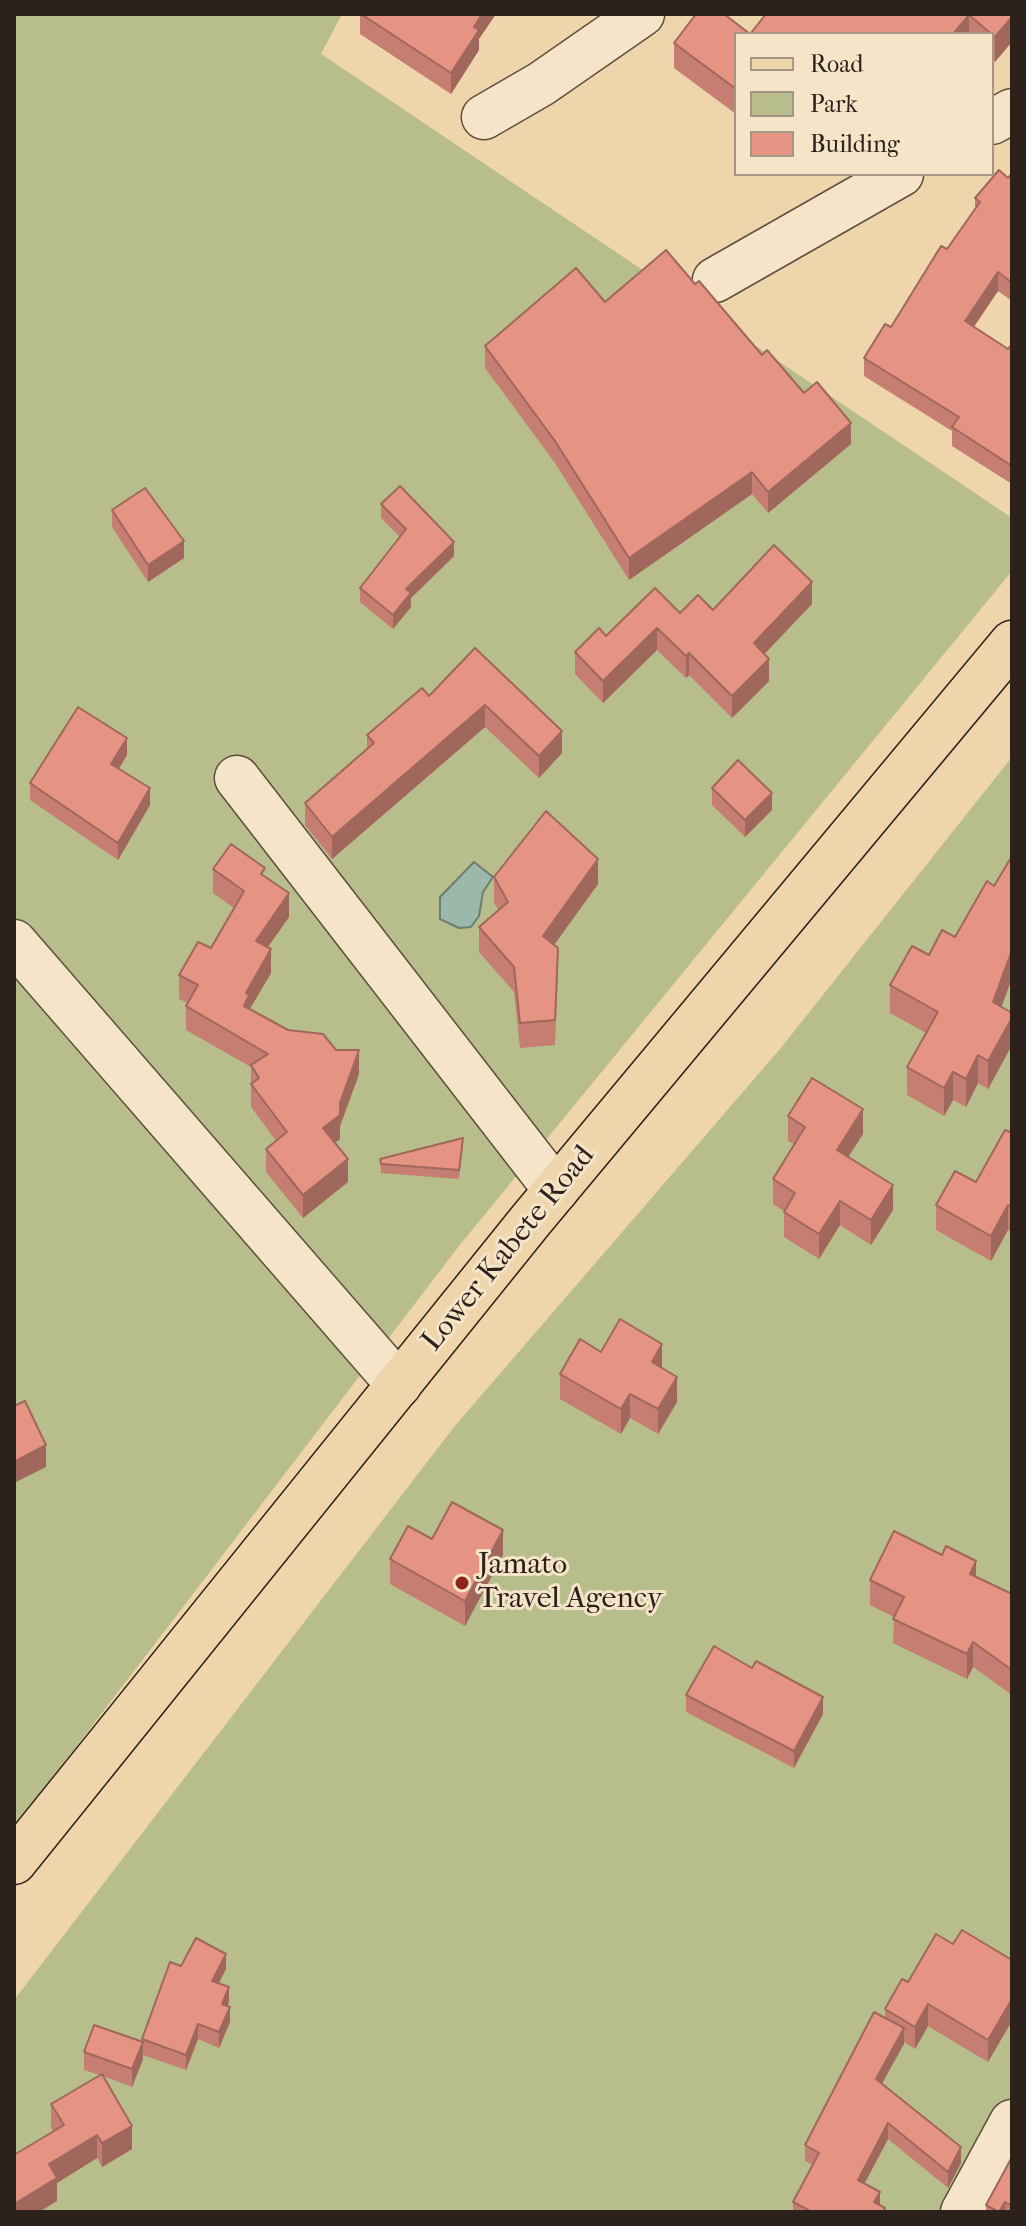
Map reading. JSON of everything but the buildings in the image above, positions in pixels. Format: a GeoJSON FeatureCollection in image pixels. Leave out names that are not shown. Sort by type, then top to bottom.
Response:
{"type":"FeatureCollection","features":[{"type":"Feature","properties":{"kind":"main road","name":"Lower Kabete Road"},"geometry":{"type":"LineString","coordinates":[[14,1862],[556,1190],[1012,643]]}},
{"type":"Feature","properties":{"kind":"street"},"geometry":{"type":"LineString","coordinates":[[484,117],[541,84],[642,14]]}},
{"type":"Feature","properties":{"kind":"street"},"geometry":{"type":"LineString","coordinates":[[994,121],[1012,111]]}},
{"type":"Feature","properties":{"kind":"street"},"geometry":{"type":"LineString","coordinates":[[715,280],[897,176]]}},
{"type":"Feature","properties":{"kind":"street"},"geometry":{"type":"LineString","coordinates":[[237,778],[556,1190]]}},
{"type":"Feature","properties":{"kind":"street"},"geometry":{"type":"LineString","coordinates":[[14,942],[399,1385]]}},
{"type":"Feature","properties":{"kind":"street"},"geometry":{"type":"LineString","coordinates":[[963,2212],[1012,2122]]}},
{"type":"Feature","properties":{"kind":"green space"},"geometry":{"type":"Polygon","coordinates":[[[14,14],[342,14],[321,54],[1012,518],[1012,571],[459,1246],[14,1828],[14,14]]]}},
{"type":"Feature","properties":{"kind":"green space"},"geometry":{"type":"Polygon","coordinates":[[[1012,757],[1012,2212],[14,2212],[14,2000],[454,1427],[780,1049],[1012,757]]]}},
{"type":"Feature","properties":{"kind":"shaded area"},"geometry":{"type":"Polygon","coordinates":[[[474,862],[493,877],[483,892],[479,916],[471,927],[459,928],[440,919],[440,897],[474,862]]]}},
{"type":"Feature","properties":{"kind":"place","name":"Jamato Travel Agency"},"geometry":{"type":"Point","coordinates":[462,1583]}}]}
